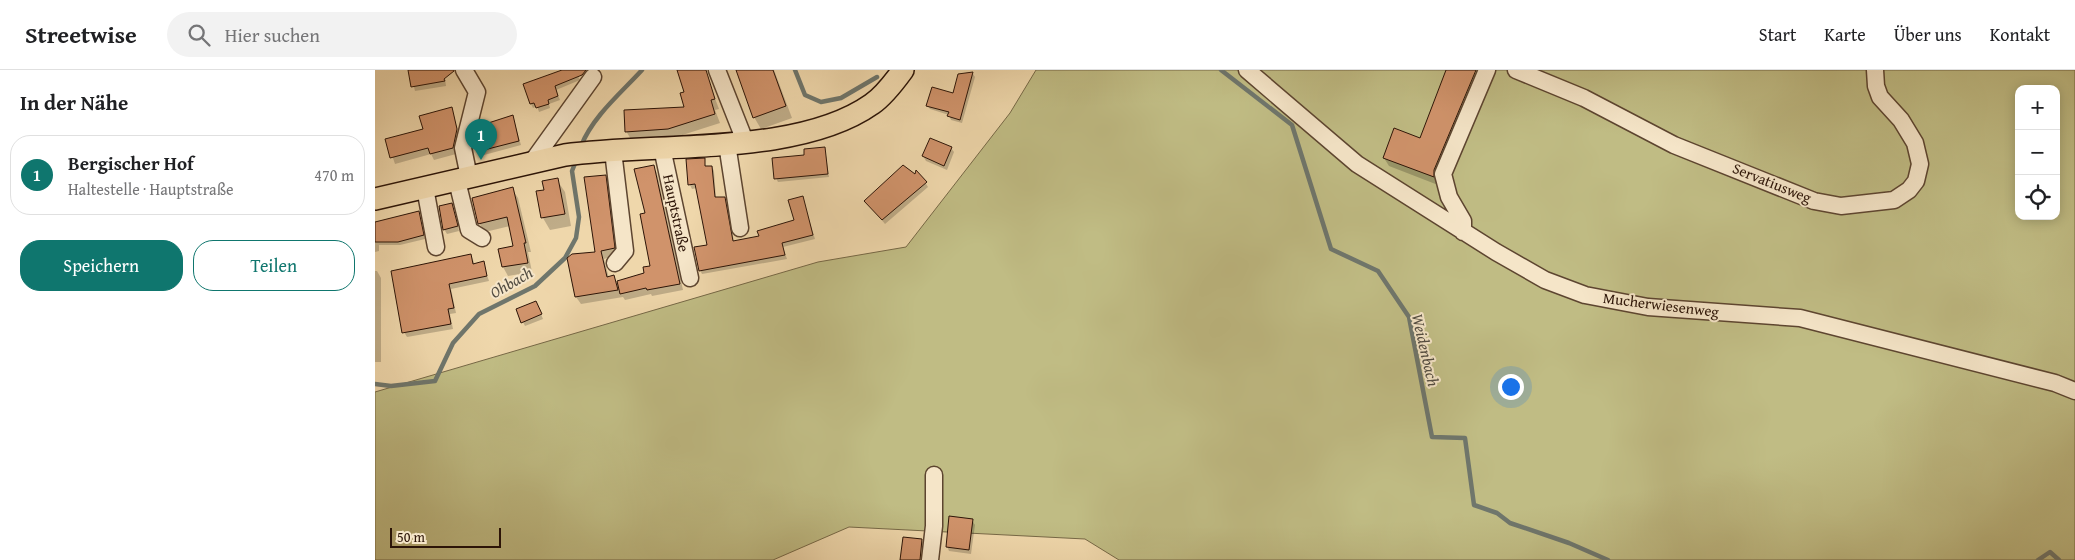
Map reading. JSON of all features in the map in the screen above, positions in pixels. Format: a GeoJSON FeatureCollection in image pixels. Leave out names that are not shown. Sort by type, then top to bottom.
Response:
{"type":"FeatureCollection","features":[{"type":"Feature","properties":{"kind":"main road"},"geometry":{"type":"LineString","coordinates":[[375,199],[565,155],[592,151],[736,142],[792,135],[841,121],[874,103],[903,70]]}},
{"type":"Feature","properties":{"kind":"street"},"geometry":{"type":"LineString","coordinates":[[463,70],[477,92],[463,148],[463,179],[469,230],[481,238]]}},
{"type":"Feature","properties":{"kind":"street"},"geometry":{"type":"LineString","coordinates":[[717,70],[736,142],[739,228]]}},
{"type":"Feature","properties":{"kind":"street","name":"Mucherwiesenweg"},"geometry":{"type":"LineString","coordinates":[[1247,70],[1357,164],[1463,232],[1545,280],[1585,295],[1648,307],[1800,318],[2055,383],[2075,391]]}},
{"type":"Feature","properties":{"kind":"street"},"geometry":{"type":"LineString","coordinates":[[1463,232],[1463,221],[1449,197],[1443,174],[1487,70]]}},
{"type":"Feature","properties":{"kind":"street","name":"Servatiusweg"},"geometry":{"type":"LineString","coordinates":[[1516,70],[1584,98],[1674,145],[1813,201],[1841,206],[1894,200],[1909,190],[1916,180],[1920,164],[1915,143],[1901,120],[1881,97],[1876,86],[1875,70]]}},
{"type":"Feature","properties":{"kind":"street"},"geometry":{"type":"LineString","coordinates":[[532,162],[593,78]]}},
{"type":"Feature","properties":{"kind":"street","name":"Hauptstraße"},"geometry":{"type":"LineString","coordinates":[[663,148],[690,278]]}},
{"type":"Feature","properties":{"kind":"street"},"geometry":{"type":"LineString","coordinates":[[613,151],[625,251],[615,263]]}},
{"type":"Feature","properties":{"kind":"street"},"geometry":{"type":"LineString","coordinates":[[425,188],[436,247]]}},
{"type":"Feature","properties":{"kind":"street"},"geometry":{"type":"LineString","coordinates":[[930,560],[934,526],[934,474]]}},
{"type":"Feature","properties":{"kind":"shaded area"},"geometry":{"type":"Polygon","coordinates":[[[1036,70],[2075,70],[2075,560],[1119,560],[1085,539],[849,527],[773,560],[375,560],[375,392],[818,262],[906,247],[1010,113],[1036,70]]]}},
{"type":"Feature","properties":{"kind":"building"},"geometry":{"type":"Polygon","coordinates":[[[408,70],[454,71],[444,79],[445,81],[411,87],[408,70]]]}},
{"type":"Feature","properties":{"kind":"building"},"geometry":{"type":"Polygon","coordinates":[[[562,70],[586,70],[582,75],[555,86],[558,96],[548,100],[549,104],[536,108],[534,103],[530,104],[523,84],[562,70]]]}},
{"type":"Feature","properties":{"kind":"building"},"geometry":{"type":"Polygon","coordinates":[[[677,70],[706,70],[715,99],[711,100],[715,114],[668,129],[625,132],[624,110],[684,107],[680,93],[684,92],[677,70]]]}},
{"type":"Feature","properties":{"kind":"building"},"geometry":{"type":"Polygon","coordinates":[[[736,70],[773,70],[786,106],[753,118],[736,70]]]}},
{"type":"Feature","properties":{"kind":"building"},"geometry":{"type":"Polygon","coordinates":[[[1446,70],[1476,70],[1434,170],[1434,177],[1383,158],[1394,128],[1420,138],[1446,70]]]}},
{"type":"Feature","properties":{"kind":"building"},"geometry":{"type":"Polygon","coordinates":[[[973,72],[960,120],[947,116],[949,112],[926,106],[932,87],[953,93],[958,74],[973,72]]]}},
{"type":"Feature","properties":{"kind":"building"},"geometry":{"type":"Polygon","coordinates":[[[452,107],[457,129],[453,148],[430,154],[428,148],[390,158],[385,139],[423,129],[419,116],[452,107]]]}},
{"type":"Feature","properties":{"kind":"building"},"geometry":{"type":"Polygon","coordinates":[[[513,115],[519,141],[480,151],[478,142],[475,143],[479,126],[513,115]]]}},
{"type":"Feature","properties":{"kind":"building"},"geometry":{"type":"Polygon","coordinates":[[[930,138],[952,147],[944,166],[922,156],[930,138]]]}},
{"type":"Feature","properties":{"kind":"building"},"geometry":{"type":"Polygon","coordinates":[[[825,147],[828,174],[774,179],[772,158],[804,155],[804,149],[825,147]]]}},
{"type":"Feature","properties":{"kind":"building"},"geometry":{"type":"Polygon","coordinates":[[[705,158],[705,166],[712,166],[715,197],[725,197],[733,241],[759,236],[757,231],[794,220],[788,200],[803,196],[813,235],[782,243],[785,255],[699,271],[694,247],[707,245],[695,184],[688,185],[686,159],[705,158]]]}},
{"type":"Feature","properties":{"kind":"building"},"geometry":{"type":"Polygon","coordinates":[[[654,165],[680,284],[647,290],[646,288],[620,294],[617,281],[644,273],[643,267],[650,266],[640,214],[645,213],[634,169],[654,165]]]}},
{"type":"Feature","properties":{"kind":"building"},"geometry":{"type":"Polygon","coordinates":[[[903,165],[915,174],[916,170],[927,182],[882,220],[864,201],[903,165]]]}},
{"type":"Feature","properties":{"kind":"building"},"geometry":{"type":"Polygon","coordinates":[[[606,175],[615,248],[601,251],[607,277],[614,275],[618,290],[575,297],[567,258],[572,254],[595,252],[584,177],[606,175]]]}},
{"type":"Feature","properties":{"kind":"building"},"geometry":{"type":"Polygon","coordinates":[[[558,178],[565,214],[541,218],[536,191],[544,190],[542,181],[558,178]]]}},
{"type":"Feature","properties":{"kind":"building"},"geometry":{"type":"Polygon","coordinates":[[[513,187],[526,243],[524,243],[528,263],[502,267],[498,249],[513,246],[507,217],[478,224],[472,198],[513,187]]]}},
{"type":"Feature","properties":{"kind":"building"},"geometry":{"type":"Polygon","coordinates":[[[452,203],[458,226],[443,230],[439,206],[452,203]]]}},
{"type":"Feature","properties":{"kind":"building"},"geometry":{"type":"Polygon","coordinates":[[[419,211],[424,235],[398,242],[375,242],[375,222],[419,211]]]}},
{"type":"Feature","properties":{"kind":"building"},"geometry":{"type":"Polygon","coordinates":[[[471,254],[473,264],[484,261],[487,276],[449,284],[454,308],[448,309],[451,324],[402,333],[391,271],[471,254]]]}},
{"type":"Feature","properties":{"kind":"building"},"geometry":{"type":"Polygon","coordinates":[[[536,301],[542,314],[521,323],[516,309],[536,301]]]}},
{"type":"Feature","properties":{"kind":"building"},"geometry":{"type":"Polygon","coordinates":[[[949,516],[973,519],[969,550],[946,547],[949,516]]]}},
{"type":"Feature","properties":{"kind":"building"},"geometry":{"type":"Polygon","coordinates":[[[903,537],[922,539],[920,560],[900,560],[903,537]]]}},
{"type":"Feature","properties":{"kind":"waterway","name":"Ohbach"},"geometry":{"type":"LineString","coordinates":[[581,146],[600,115],[642,70]]}},
{"type":"Feature","properties":{"kind":"waterway","name":"Weidenbach"},"geometry":{"type":"LineString","coordinates":[[795,70],[805,95],[821,102],[841,98],[877,77]]}},
{"type":"Feature","properties":{"kind":"waterway","name":"Weidenbach"},"geometry":{"type":"LineString","coordinates":[[1221,70],[1292,125],[1331,249],[1378,271],[1409,317],[1432,437],[1465,438],[1474,505],[1497,513],[1510,523],[1569,543],[1608,560]]}},
{"type":"Feature","properties":{"kind":"waterway","name":"Ohbach"},"geometry":{"type":"LineString","coordinates":[[375,384],[391,386],[435,381],[453,343],[479,314],[535,286],[565,258],[576,238],[579,217],[572,171],[576,161]]}},
{"type":"Feature","properties":{"kind":"waterway","name":"Weidenbach"},"geometry":{"type":"LineString","coordinates":[[2038,560],[2050,552],[2059,560]]}},
{"type":"Feature","properties":{"kind":"place","name":"Bergischer Hof"},"geometry":{"type":"Point","coordinates":[481,160]}}]}
